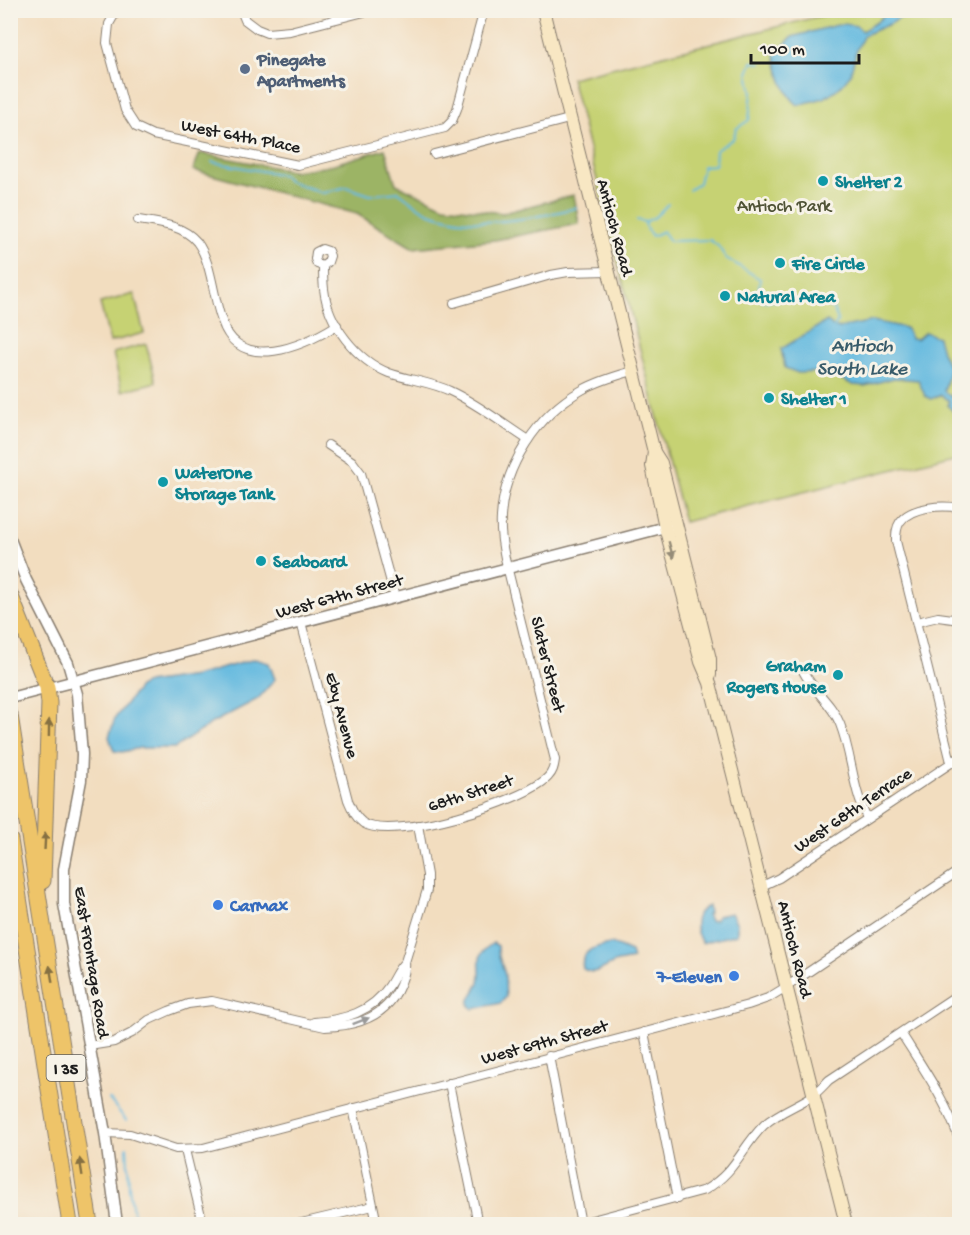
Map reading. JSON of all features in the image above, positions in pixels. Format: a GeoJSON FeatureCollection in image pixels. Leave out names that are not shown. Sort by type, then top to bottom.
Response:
{"type":"FeatureCollection","features":[{"type":"Feature","properties":{"kind":"highway"},"geometry":{"type":"LineString","coordinates":[[10,594],[47,687],[50,703],[41,911]]}},
{"type":"Feature","properties":{"kind":"highway","name":"I 35"},"geometry":{"type":"LineString","coordinates":[[10,716],[90,1224]]}},
{"type":"Feature","properties":{"kind":"highway","name":"I 35"},"geometry":{"type":"LineString","coordinates":[[10,840],[70,1224]]}},
{"type":"Feature","properties":{"kind":"highway"},"geometry":{"type":"LineString","coordinates":[[10,913],[28,951]]}},
{"type":"Feature","properties":{"kind":"main road","name":"Antioch Road"},"geometry":{"type":"LineString","coordinates":[[543,10],[654,452],[652,466],[671,526],[701,662],[710,682],[846,1224]]}},
{"type":"Feature","properties":{"kind":"street","name":"West 64th Place"},"geometry":{"type":"LineString","coordinates":[[117,10],[109,24],[107,43],[125,110],[136,127],[146,133],[161,137],[298,165],[445,128],[452,121],[457,109],[484,10]]}},
{"type":"Feature","properties":{"kind":"street"},"geometry":{"type":"LineString","coordinates":[[241,10],[245,20],[267,33],[290,31],[372,10]]}},
{"type":"Feature","properties":{"kind":"street"},"geometry":{"type":"LineString","coordinates":[[434,153],[569,119]]}},
{"type":"Feature","properties":{"kind":"street"},"geometry":{"type":"LineString","coordinates":[[138,220],[179,229],[196,242],[206,262],[222,321],[231,338],[241,345],[254,350],[277,351],[297,346],[337,325]]}},
{"type":"Feature","properties":{"kind":"street"},"geometry":{"type":"LineString","coordinates":[[323,266],[324,289],[337,325],[352,346],[373,365],[451,392],[528,440]]}},
{"type":"Feature","properties":{"kind":"street"},"geometry":{"type":"LineString","coordinates":[[454,303],[551,275],[568,272],[609,271]]}},
{"type":"Feature","properties":{"kind":"street","name":"Slater Street"},"geometry":{"type":"LineString","coordinates":[[554,769],[552,745],[507,568],[501,534],[503,503],[511,471],[528,440],[549,414],[564,401],[598,382],[633,371]]}},
{"type":"Feature","properties":{"kind":"street"},"geometry":{"type":"LineString","coordinates":[[328,445],[352,461],[362,473],[394,597]]}},
{"type":"Feature","properties":{"kind":"street"},"geometry":{"type":"LineString","coordinates":[[951,762],[896,541],[900,522],[915,512],[929,508],[960,508]]}},
{"type":"Feature","properties":{"kind":"street","name":"West 67th Street"},"geometry":{"type":"LineString","coordinates":[[10,698],[671,526]]}},
{"type":"Feature","properties":{"kind":"street","name":"East Frontage Road"},"geometry":{"type":"LineString","coordinates":[[10,539],[26,580],[68,663],[74,681],[81,744],[81,780],[64,869],[64,904],[105,1133],[117,1224]]}},
{"type":"Feature","properties":{"kind":"street"},"geometry":{"type":"LineString","coordinates":[[917,622],[939,617],[960,620]]}},
{"type":"Feature","properties":{"kind":"street","name":"Eby Avenue"},"geometry":{"type":"LineString","coordinates":[[301,622],[348,800],[356,816]]}},
{"type":"Feature","properties":{"kind":"street"},"geometry":{"type":"LineString","coordinates":[[802,671],[810,685],[837,717],[847,746],[860,803],[867,818]]}},
{"type":"Feature","properties":{"kind":"street","name":"West 68th Terrace"},"geometry":{"type":"LineString","coordinates":[[762,886],[779,878],[960,757]]}},
{"type":"Feature","properties":{"kind":"street","name":"68th Street"},"geometry":{"type":"LineString","coordinates":[[356,816],[364,824],[374,827],[418,825],[465,815],[496,804],[543,781],[554,769]]}},
{"type":"Feature","properties":{"kind":"street"},"geometry":{"type":"LineString","coordinates":[[89,1046],[114,1042],[132,1033],[148,1020],[188,1004],[212,1001],[325,1027],[342,1027],[360,1023],[375,1015],[389,1004],[397,991],[406,969],[405,962],[427,890],[427,875],[418,825]]}},
{"type":"Feature","properties":{"kind":"street","name":"West 69th Street"},"geometry":{"type":"LineString","coordinates":[[105,1133],[130,1134],[176,1149],[203,1148],[748,1005],[768,998],[786,987],[960,870]]}},
{"type":"Feature","properties":{"kind":"street"},"geometry":{"type":"LineString","coordinates":[[549,1056],[579,1224],[705,1191],[730,1171],[764,1126],[813,1095],[829,1080],[960,993]]}},
{"type":"Feature","properties":{"kind":"street"},"geometry":{"type":"LineString","coordinates":[[644,1032],[677,1199]]}},
{"type":"Feature","properties":{"kind":"street"},"geometry":{"type":"LineString","coordinates":[[901,1033],[933,1084],[960,1142]]}},
{"type":"Feature","properties":{"kind":"street"},"geometry":{"type":"LineString","coordinates":[[449,1083],[478,1224]]}},
{"type":"Feature","properties":{"kind":"street"},"geometry":{"type":"LineString","coordinates":[[353,1108],[376,1224]]}},
{"type":"Feature","properties":{"kind":"street"},"geometry":{"type":"LineString","coordinates":[[185,1150],[203,1224]]}},
{"type":"Feature","properties":{"kind":"street"},"geometry":{"type":"LineString","coordinates":[[297,1224],[373,1206]]}},
{"type":"Feature","properties":{"kind":"green space","name":"Antioch Park"},"geometry":{"type":"Polygon","coordinates":[[[841,11],[959,11],[959,453],[684,522],[571,78],[841,11]]]}},
{"type":"Feature","properties":{"kind":"green space"},"geometry":{"type":"Polygon","coordinates":[[[385,149],[396,184],[444,206],[503,213],[574,195],[579,224],[495,240],[413,248],[357,214],[193,170],[200,153],[293,171],[324,167],[385,149]]]}},
{"type":"Feature","properties":{"kind":"green space"},"geometry":{"type":"Polygon","coordinates":[[[134,294],[144,333],[110,342],[100,303],[134,294]]]}},
{"type":"Feature","properties":{"kind":"green space"},"geometry":{"type":"Polygon","coordinates":[[[146,344],[156,382],[122,391],[113,353],[146,344]]]}},
{"type":"Feature","properties":{"kind":"water"},"geometry":{"type":"Polygon","coordinates":[[[888,11],[934,11],[939,13],[939,16],[908,13],[864,35],[857,49],[850,75],[840,87],[824,98],[798,105],[793,100],[782,82],[775,54],[792,37],[844,24],[857,26],[862,31],[877,22],[888,11]]]}},
{"type":"Feature","properties":{"kind":"water","name":"Antioch South Lake"},"geometry":{"type":"Polygon","coordinates":[[[827,321],[834,328],[839,328],[873,321],[906,328],[911,338],[917,339],[925,332],[938,337],[950,369],[944,391],[951,397],[959,387],[959,417],[948,406],[949,401],[941,395],[931,399],[925,396],[918,380],[894,378],[865,386],[853,385],[831,374],[798,373],[785,368],[781,349],[827,321]]]}},
{"type":"Feature","properties":{"kind":"water"},"geometry":{"type":"Polygon","coordinates":[[[255,659],[269,663],[275,679],[258,699],[212,723],[175,748],[114,751],[109,737],[115,718],[139,687],[147,683],[195,676],[255,659]]]}},
{"type":"Feature","properties":{"kind":"water"},"geometry":{"type":"Polygon","coordinates":[[[708,906],[709,913],[707,914],[710,921],[716,920],[717,916],[731,913],[737,924],[737,934],[702,943],[697,933],[696,922],[699,913],[708,906]]]}},
{"type":"Feature","properties":{"kind":"water"},"geometry":{"type":"Polygon","coordinates":[[[493,943],[498,946],[505,974],[506,997],[501,1003],[473,1009],[469,1004],[479,982],[480,957],[493,943]]]}},
{"type":"Feature","properties":{"kind":"water"},"geometry":{"type":"Polygon","coordinates":[[[612,944],[631,952],[633,959],[617,962],[592,972],[583,969],[582,963],[586,953],[600,946],[612,944]]]}},
{"type":"Feature","properties":{"kind":"waterway"},"geometry":{"type":"LineString","coordinates":[[939,15],[948,18],[960,15]]}},
{"type":"Feature","properties":{"kind":"waterway"},"geometry":{"type":"LineString","coordinates":[[689,190],[699,183],[703,166],[715,165],[716,150],[733,139],[736,129],[749,120],[752,92],[748,73],[752,62],[761,63]]}},
{"type":"Feature","properties":{"kind":"waterway"},"geometry":{"type":"LineString","coordinates":[[212,162],[283,175],[289,181],[323,193],[346,187],[370,195],[399,192],[430,213],[466,221],[522,219],[576,208]]}},
{"type":"Feature","properties":{"kind":"waterway"},"geometry":{"type":"LineString","coordinates":[[637,220],[645,222],[655,217],[668,204]]}},
{"type":"Feature","properties":{"kind":"waterway"},"geometry":{"type":"LineString","coordinates":[[645,222],[652,236],[663,231],[670,241],[710,240],[718,246],[726,258],[760,279],[758,296],[762,301],[801,299],[833,308],[838,320],[834,328]]}},
{"type":"Feature","properties":{"kind":"waterway"},"geometry":{"type":"LineString","coordinates":[[109,1099],[126,1120]]}},
{"type":"Feature","properties":{"kind":"waterway"},"geometry":{"type":"LineString","coordinates":[[127,1147],[129,1188],[135,1224]]}},
{"type":"Feature","properties":{"kind":"place","name":"Pinegate Apartments"},"geometry":{"type":"Point","coordinates":[245,69]}},
{"type":"Feature","properties":{"kind":"place","name":"Shelter 2"},"geometry":{"type":"Point","coordinates":[823,181]}},
{"type":"Feature","properties":{"kind":"place","name":"Fire Circle"},"geometry":{"type":"Point","coordinates":[780,263]}},
{"type":"Feature","properties":{"kind":"place","name":"Natural Area"},"geometry":{"type":"Point","coordinates":[725,296]}},
{"type":"Feature","properties":{"kind":"place","name":"Shelter 1"},"geometry":{"type":"Point","coordinates":[769,398]}},
{"type":"Feature","properties":{"kind":"place","name":"WaterOne Storage Tank"},"geometry":{"type":"Point","coordinates":[163,482]}},
{"type":"Feature","properties":{"kind":"place","name":"Seaboard"},"geometry":{"type":"Point","coordinates":[261,561]}},
{"type":"Feature","properties":{"kind":"place","name":"Graham Rogers House"},"geometry":{"type":"Point","coordinates":[838,675]}},
{"type":"Feature","properties":{"kind":"place","name":"CarMax"},"geometry":{"type":"Point","coordinates":[218,905]}},
{"type":"Feature","properties":{"kind":"place","name":"7-Eleven"},"geometry":{"type":"Point","coordinates":[734,976]}}]}
